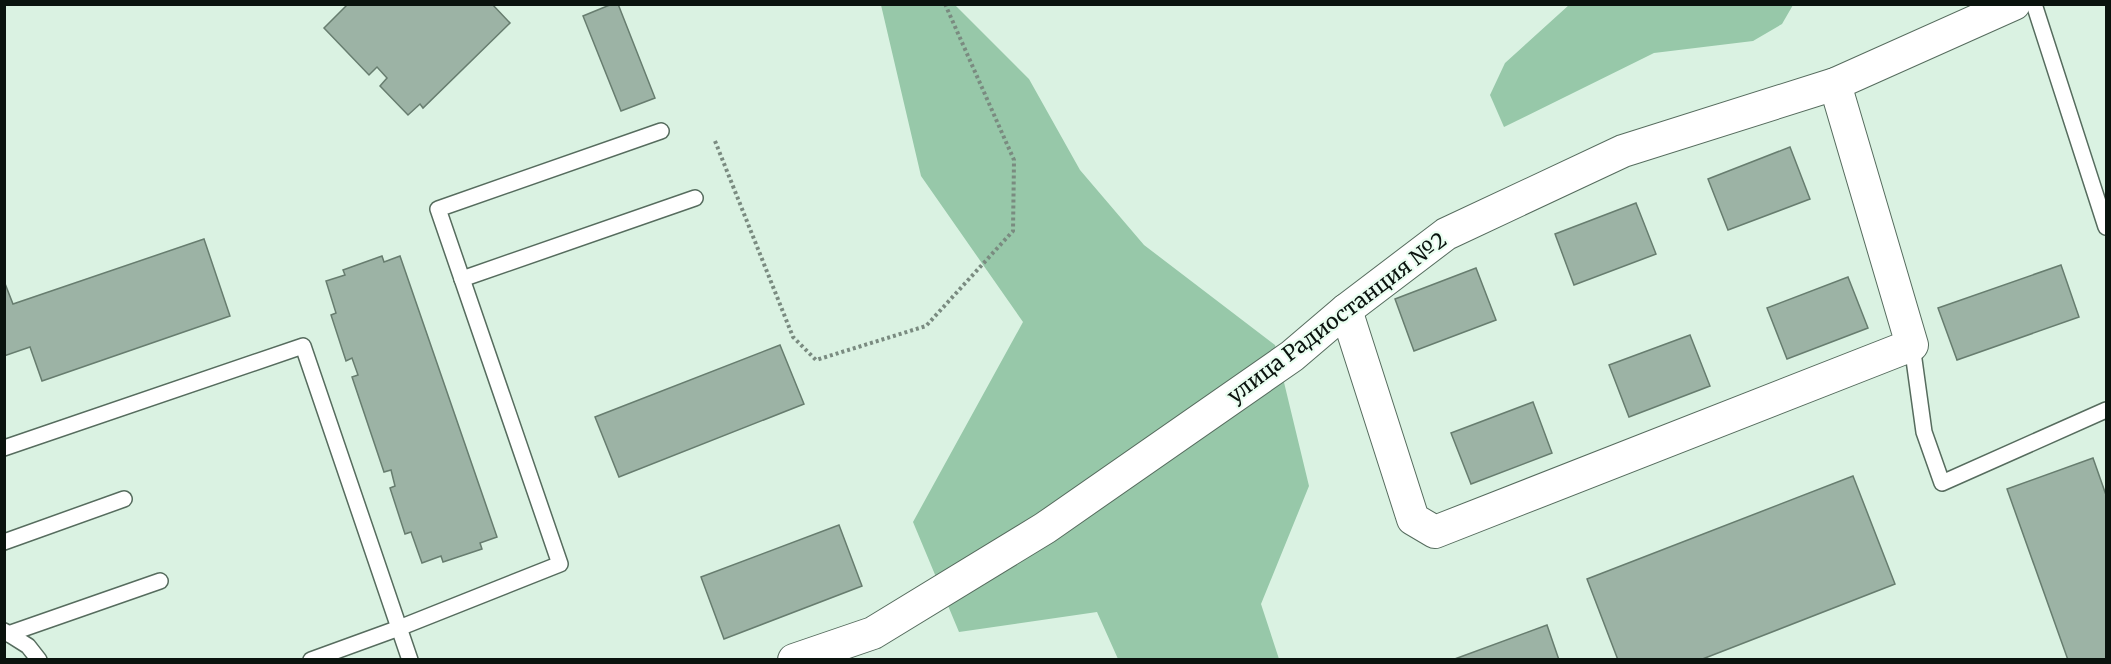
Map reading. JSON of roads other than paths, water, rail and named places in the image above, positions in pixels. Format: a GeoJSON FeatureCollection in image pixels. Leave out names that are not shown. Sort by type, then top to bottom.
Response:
{"type":"FeatureCollection","features":[{"type":"Feature","properties":{"kind":"street","name":"улица Радиостанция №2"},"geometry":{"type":"LineString","coordinates":[[794,660],[873,633],[1046,528],[1292,356],[1346,310],[1446,234],[1623,151],[1835,84],[2014,4]]}},
{"type":"Feature","properties":{"kind":"street"},"geometry":{"type":"LineString","coordinates":[[1346,310],[1413,519],[1436,532],[1912,345],[1835,84]]}},
{"type":"Feature","properties":{"kind":"lane"},"geometry":{"type":"LineString","coordinates":[[2034,4],[2106,227]]}},
{"type":"Feature","properties":{"kind":"lane"},"geometry":{"type":"LineString","coordinates":[[311,660],[560,564],[438,209],[661,131]]}},
{"type":"Feature","properties":{"kind":"lane"},"geometry":{"type":"LineString","coordinates":[[462,279],[695,198]]}},
{"type":"Feature","properties":{"kind":"lane"},"geometry":{"type":"LineString","coordinates":[[1912,345],[1924,432],[1942,483],[2106,410]]}},
{"type":"Feature","properties":{"kind":"lane"},"geometry":{"type":"LineString","coordinates":[[4,448],[303,346],[410,660]]}},
{"type":"Feature","properties":{"kind":"lane"},"geometry":{"type":"LineString","coordinates":[[4,542],[124,499]]}},
{"type":"Feature","properties":{"kind":"lane"},"geometry":{"type":"LineString","coordinates":[[6,632],[160,581]]}},
{"type":"Feature","properties":{"kind":"lane"},"geometry":{"type":"LineString","coordinates":[[6,632],[28,646],[39,660]]}}]}
